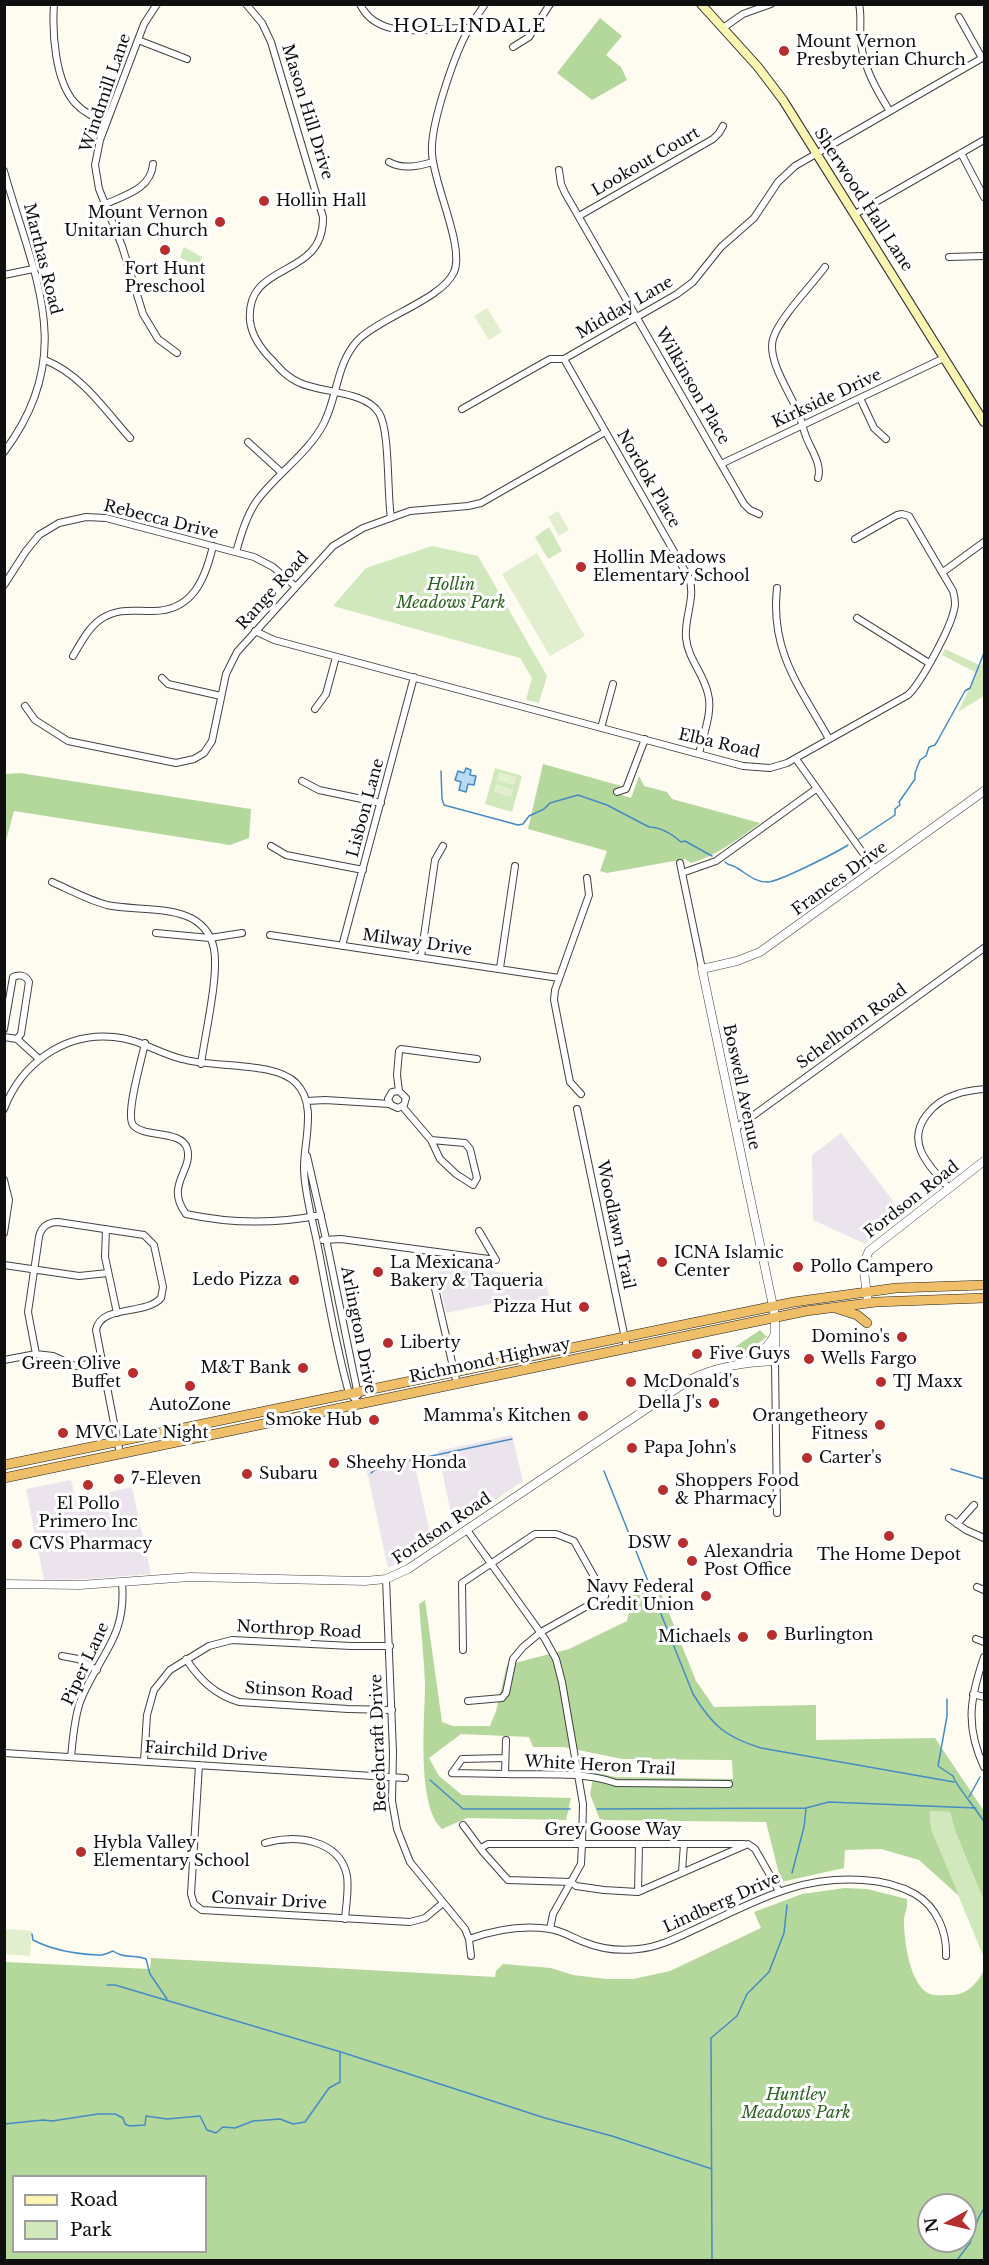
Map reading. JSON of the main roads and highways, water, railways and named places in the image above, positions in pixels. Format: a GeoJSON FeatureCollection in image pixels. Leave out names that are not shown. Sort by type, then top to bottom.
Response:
{"type":"FeatureCollection","features":[{"type":"Feature","properties":{"kind":"highway","name":"Richmond Highway"},"geometry":{"type":"LineString","coordinates":[[4,1465],[773,1305],[904,1287],[984,1285]]}},
{"type":"Feature","properties":{"kind":"highway","name":"Richmond Highway"},"geometry":{"type":"LineString","coordinates":[[4,1478],[775,1317],[868,1302],[984,1298]]}},
{"type":"Feature","properties":{"kind":"highway"},"geometry":{"type":"LineString","coordinates":[[826,1308],[848,1312],[867,1323]]}},
{"type":"Feature","properties":{"kind":"main road","name":"Sherwood Hall Lane"},"geometry":{"type":"LineString","coordinates":[[701,4],[777,91],[984,422]]}},
{"type":"Feature","properties":{"kind":"water"},"geometry":{"type":"Polygon","coordinates":[[[466,768],[471,770],[470,775],[476,776],[474,785],[468,784],[466,792],[459,790],[461,782],[455,780],[458,771],[464,773],[466,768]]]}},
{"type":"Feature","properties":{"kind":"waterway"},"geometry":{"type":"LineString","coordinates":[[859,839],[895,815],[895,809],[900,805],[899,802],[915,779],[920,760],[926,756],[929,747],[935,745],[965,691],[970,688],[984,653]]}},
{"type":"Feature","properties":{"kind":"waterway"},"geometry":{"type":"LineString","coordinates":[[441,771],[444,805],[518,825],[523,824],[529,816],[544,809],[550,803],[578,795],[607,805],[649,827],[671,834],[681,842],[685,841],[712,856]]}},
{"type":"Feature","properties":{"kind":"waterway"},"geometry":{"type":"LineString","coordinates":[[725,862],[755,879],[767,882],[794,873],[848,845]]}},
{"type":"Feature","properties":{"kind":"waterway"},"geometry":{"type":"LineString","coordinates":[[371,1473],[379,1467],[512,1439]]}},
{"type":"Feature","properties":{"kind":"waterway"},"geometry":{"type":"LineString","coordinates":[[951,1469],[984,1479]]}},
{"type":"Feature","properties":{"kind":"waterway"},"geometry":{"type":"LineString","coordinates":[[604,1471],[693,1694],[713,1722],[738,1739],[761,1748],[954,1782]]}},
{"type":"Feature","properties":{"kind":"waterway"},"geometry":{"type":"LineString","coordinates":[[947,1699],[947,1716],[938,1766],[953,1776],[984,1822]]}},
{"type":"Feature","properties":{"kind":"waterway"},"geometry":{"type":"LineString","coordinates":[[969,1797],[980,1777]]}},
{"type":"Feature","properties":{"kind":"waterway"},"geometry":{"type":"LineString","coordinates":[[430,1780],[463,1809],[570,1809]]}},
{"type":"Feature","properties":{"kind":"waterway"},"geometry":{"type":"LineString","coordinates":[[597,1809],[806,1808],[829,1802],[976,1808]]}},
{"type":"Feature","properties":{"kind":"waterway"},"geometry":{"type":"LineString","coordinates":[[792,1873],[804,1827],[806,1809]]}},
{"type":"Feature","properties":{"kind":"waterway"},"geometry":{"type":"LineString","coordinates":[[712,2260],[711,2038],[737,2016],[747,1994],[769,1972],[784,1933],[787,1905]]}},
{"type":"Feature","properties":{"kind":"waterway"},"geometry":{"type":"LineString","coordinates":[[32,1934],[33,1940],[64,1951],[100,1955],[113,1951],[121,1955],[146,1959],[150,1974],[167,1999]]}},
{"type":"Feature","properties":{"kind":"waterway"},"geometry":{"type":"LineString","coordinates":[[107,1985],[115,1985],[341,2052],[712,2169]]}},
{"type":"Feature","properties":{"kind":"waterway"},"geometry":{"type":"LineString","coordinates":[[4,2124],[115,2114],[123,2118],[125,2124],[130,2126],[145,2125],[146,2116],[167,2119],[200,2116],[207,2130],[216,2133],[223,2127],[235,2128],[253,2121],[280,2119],[293,2124],[305,2122],[329,2088],[340,2082],[340,2053]]}},
{"type":"Feature","properties":{"kind":"waterway"},"geometry":{"type":"LineString","coordinates":[[957,2260],[970,2243],[984,2208]]}},
{"type":"Feature","properties":{"kind":"place","name":"Mount Vernon Presbyterian Church"},"geometry":{"type":"Point","coordinates":[784,51]}},
{"type":"Feature","properties":{"kind":"place","name":"Hollin Hall"},"geometry":{"type":"Point","coordinates":[264,201]}},
{"type":"Feature","properties":{"kind":"place","name":"Mount Vernon Unitarian Church"},"geometry":{"type":"Point","coordinates":[220,222]}},
{"type":"Feature","properties":{"kind":"place","name":"Fort Hunt Preschool"},"geometry":{"type":"Point","coordinates":[165,250]}},
{"type":"Feature","properties":{"kind":"place","name":"Hollin Meadows Elementary School"},"geometry":{"type":"Point","coordinates":[581,567]}},
{"type":"Feature","properties":{"kind":"place","name":"ICNA Islamic Center"},"geometry":{"type":"Point","coordinates":[662,1262]}},
{"type":"Feature","properties":{"kind":"place","name":"Pollo Campero"},"geometry":{"type":"Point","coordinates":[798,1267]}},
{"type":"Feature","properties":{"kind":"place","name":"La Mexicana Bakery & Taqueria"},"geometry":{"type":"Point","coordinates":[378,1272]}},
{"type":"Feature","properties":{"kind":"place","name":"Ledo Pizza"},"geometry":{"type":"Point","coordinates":[294,1280]}},
{"type":"Feature","properties":{"kind":"place","name":"Pizza Hut"},"geometry":{"type":"Point","coordinates":[584,1307]}},
{"type":"Feature","properties":{"kind":"place","name":"Domino's"},"geometry":{"type":"Point","coordinates":[902,1337]}},
{"type":"Feature","properties":{"kind":"place","name":"Liberty"},"geometry":{"type":"Point","coordinates":[388,1343]}},
{"type":"Feature","properties":{"kind":"place","name":"Five Guys"},"geometry":{"type":"Point","coordinates":[697,1354]}},
{"type":"Feature","properties":{"kind":"place","name":"Wells Fargo"},"geometry":{"type":"Point","coordinates":[809,1359]}},
{"type":"Feature","properties":{"kind":"place","name":"M&T Bank"},"geometry":{"type":"Point","coordinates":[303,1368]}},
{"type":"Feature","properties":{"kind":"place","name":"Green Olive Buffet"},"geometry":{"type":"Point","coordinates":[133,1373]}},
{"type":"Feature","properties":{"kind":"place","name":"McDonald's"},"geometry":{"type":"Point","coordinates":[631,1382]}},
{"type":"Feature","properties":{"kind":"place","name":"TJ Maxx"},"geometry":{"type":"Point","coordinates":[881,1382]}},
{"type":"Feature","properties":{"kind":"place","name":"AutoZone"},"geometry":{"type":"Point","coordinates":[190,1386]}},
{"type":"Feature","properties":{"kind":"place","name":"Della J's"},"geometry":{"type":"Point","coordinates":[714,1403]}},
{"type":"Feature","properties":{"kind":"place","name":"Mamma's Kitchen"},"geometry":{"type":"Point","coordinates":[583,1416]}},
{"type":"Feature","properties":{"kind":"place","name":"Smoke Hub"},"geometry":{"type":"Point","coordinates":[374,1420]}},
{"type":"Feature","properties":{"kind":"place","name":"Orangetheory Fitness"},"geometry":{"type":"Point","coordinates":[880,1425]}},
{"type":"Feature","properties":{"kind":"place","name":"MVC Late Night"},"geometry":{"type":"Point","coordinates":[63,1433]}},
{"type":"Feature","properties":{"kind":"place","name":"Papa John's"},"geometry":{"type":"Point","coordinates":[632,1448]}},
{"type":"Feature","properties":{"kind":"place","name":"Carter's"},"geometry":{"type":"Point","coordinates":[807,1458]}},
{"type":"Feature","properties":{"kind":"place","name":"Sheehy Honda"},"geometry":{"type":"Point","coordinates":[334,1463]}},
{"type":"Feature","properties":{"kind":"place","name":"Subaru"},"geometry":{"type":"Point","coordinates":[247,1474]}},
{"type":"Feature","properties":{"kind":"place","name":"7-Eleven"},"geometry":{"type":"Point","coordinates":[119,1479]}},
{"type":"Feature","properties":{"kind":"place","name":"El Pollo Primero Inc"},"geometry":{"type":"Point","coordinates":[88,1485]}},
{"type":"Feature","properties":{"kind":"place","name":"Shoppers Food & Pharmacy"},"geometry":{"type":"Point","coordinates":[663,1490]}},
{"type":"Feature","properties":{"kind":"place","name":"The Home Depot"},"geometry":{"type":"Point","coordinates":[889,1536]}},
{"type":"Feature","properties":{"kind":"place","name":"DSW"},"geometry":{"type":"Point","coordinates":[683,1543]}},
{"type":"Feature","properties":{"kind":"place","name":"CVS Pharmacy"},"geometry":{"type":"Point","coordinates":[17,1544]}},
{"type":"Feature","properties":{"kind":"place","name":"Alexandria Post Office"},"geometry":{"type":"Point","coordinates":[692,1561]}},
{"type":"Feature","properties":{"kind":"place","name":"Navy Federal Credit Union"},"geometry":{"type":"Point","coordinates":[706,1596]}},
{"type":"Feature","properties":{"kind":"place","name":"Burlington"},"geometry":{"type":"Point","coordinates":[772,1635]}},
{"type":"Feature","properties":{"kind":"place","name":"Michaels"},"geometry":{"type":"Point","coordinates":[743,1637]}},
{"type":"Feature","properties":{"kind":"place","name":"Hybla Valley Elementary School"},"geometry":{"type":"Point","coordinates":[81,1852]}},
{"type":"Feature","properties":{"kind":"district","name":"HOLLINDALE"},"geometry":{"type":"Point","coordinates":[470,27]}},
{"type":"Feature","properties":{"kind":"park label","name":"Hollin Meadows Park"},"geometry":{"type":"Point","coordinates":[451,594]}},
{"type":"Feature","properties":{"kind":"park label","name":"Huntley Meadows Park"},"geometry":{"type":"Point","coordinates":[796,2104]}}]}
